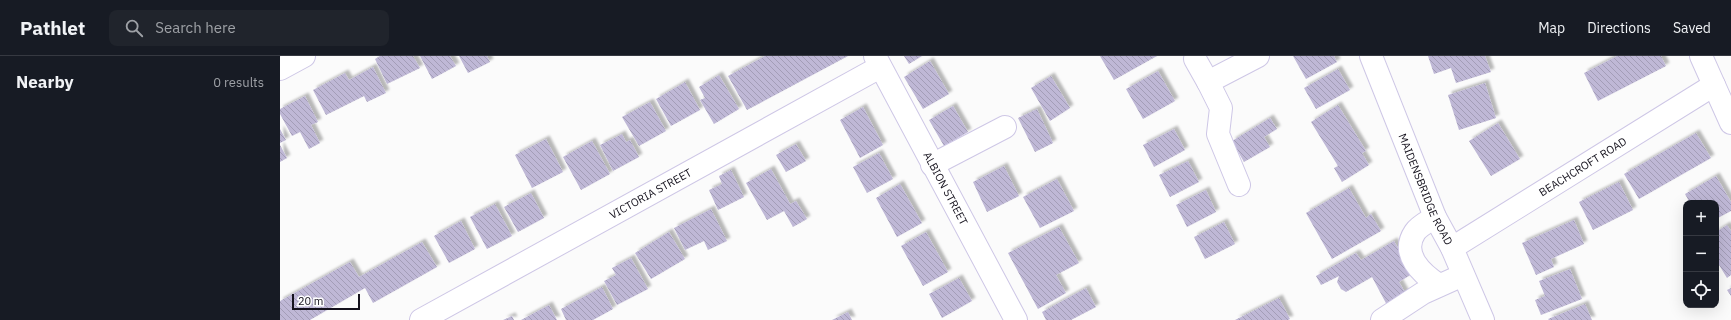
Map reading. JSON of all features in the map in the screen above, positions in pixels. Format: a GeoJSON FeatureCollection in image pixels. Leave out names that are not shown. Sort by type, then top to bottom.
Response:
{"type":"FeatureCollection","features":[{"type":"Feature","properties":{"kind":"street"},"geometry":{"type":"LineString","coordinates":[[280,69],[304,56]]}},
{"type":"Feature","properties":{"kind":"street"},"geometry":{"type":"LineString","coordinates":[[1208,82],[1258,56]]}},
{"type":"Feature","properties":{"kind":"street","name":"MAIDENSBRIDGE ROAD"},"geometry":{"type":"LineString","coordinates":[[1371,56],[1435,217],[1452,248],[1483,320]]}},
{"type":"Feature","properties":{"kind":"street"},"geometry":{"type":"LineString","coordinates":[[1701,56],[1731,123]]}},
{"type":"Feature","properties":{"kind":"street"},"geometry":{"type":"LineString","coordinates":[[1195,59],[1221,108],[1218,134],[1239,185]]}},
{"type":"Feature","properties":{"kind":"street","name":"ALBION STREET"},"geometry":{"type":"LineString","coordinates":[[878,61],[1011,318]]}},
{"type":"Feature","properties":{"kind":"street","name":"VICTORIA STREET"},"geometry":{"type":"LineString","coordinates":[[421,320],[878,61]]}},
{"type":"Feature","properties":{"kind":"street","name":"BEACHCROFT ROAD"},"geometry":{"type":"LineString","coordinates":[[1452,248],[1714,85]]}},
{"type":"Feature","properties":{"kind":"street"},"geometry":{"type":"LineString","coordinates":[[932,165],[1005,127]]}},
{"type":"Feature","properties":{"kind":"street"},"geometry":{"type":"LineString","coordinates":[[1435,217],[1416,231],[1410,243],[1410,252],[1416,266],[1425,276],[1439,286]]}},
{"type":"Feature","properties":{"kind":"street"},"geometry":{"type":"LineString","coordinates":[[1382,320],[1423,293],[1463,274]]}},
{"type":"Feature","properties":{"kind":"building"},"geometry":{"type":"Polygon","coordinates":[[[380,56],[413,56],[420,68],[387,84],[375,59],[380,56]]]}},
{"type":"Feature","properties":{"kind":"building"},"geometry":{"type":"Polygon","coordinates":[[[420,56],[450,56],[456,66],[432,79],[420,56]]]}},
{"type":"Feature","properties":{"kind":"building"},"geometry":{"type":"Polygon","coordinates":[[[459,56],[487,56],[490,62],[468,73],[459,56]]]}},
{"type":"Feature","properties":{"kind":"building"},"geometry":{"type":"Polygon","coordinates":[[[765,56],[848,56],[747,110],[728,76],[765,56]]]}},
{"type":"Feature","properties":{"kind":"building"},"geometry":{"type":"Polygon","coordinates":[[[904,56],[922,56],[909,64],[904,56]]]}},
{"type":"Feature","properties":{"kind":"building"},"geometry":{"type":"Polygon","coordinates":[[[1100,56],[1157,56],[1114,80],[1100,56]]]}},
{"type":"Feature","properties":{"kind":"building"},"geometry":{"type":"Polygon","coordinates":[[[1293,56],[1334,56],[1337,62],[1306,79],[1293,56]]]}},
{"type":"Feature","properties":{"kind":"building"},"geometry":{"type":"Polygon","coordinates":[[[1428,56],[1485,56],[1491,72],[1456,83],[1451,68],[1434,74],[1428,56]]]}},
{"type":"Feature","properties":{"kind":"building"},"geometry":{"type":"Polygon","coordinates":[[[1617,56],[1661,56],[1666,66],[1598,101],[1584,73],[1617,56]]]}},
{"type":"Feature","properties":{"kind":"building"},"geometry":{"type":"Polygon","coordinates":[[[930,61],[949,94],[923,109],[904,77],[930,61]]]}},
{"type":"Feature","properties":{"kind":"building"},"geometry":{"type":"Polygon","coordinates":[[[373,67],[386,93],[367,102],[364,96],[326,115],[313,90],[345,73],[349,80],[373,67]]]}},
{"type":"Feature","properties":{"kind":"building"},"geometry":{"type":"Polygon","coordinates":[[[1338,69],[1350,90],[1316,109],[1304,88],[1338,69]]]}},
{"type":"Feature","properties":{"kind":"building"},"geometry":{"type":"Polygon","coordinates":[[[1158,71],[1175,101],[1143,119],[1126,89],[1158,71]]]}},
{"type":"Feature","properties":{"kind":"building"},"geometry":{"type":"Polygon","coordinates":[[[719,75],[739,109],[714,124],[700,100],[705,98],[699,87],[719,75]]]}},
{"type":"Feature","properties":{"kind":"building"},"geometry":{"type":"Polygon","coordinates":[[[1051,76],[1070,108],[1050,121],[1031,88],[1051,76]]]}},
{"type":"Feature","properties":{"kind":"building"},"geometry":{"type":"Polygon","coordinates":[[[685,82],[700,110],[671,126],[656,99],[685,82]]]}},
{"type":"Feature","properties":{"kind":"building"},"geometry":{"type":"Polygon","coordinates":[[[1485,83],[1496,118],[1459,130],[1448,95],[1485,83]]]}},
{"type":"Feature","properties":{"kind":"building"},"geometry":{"type":"Polygon","coordinates":[[[305,96],[318,122],[311,125],[320,143],[309,149],[300,132],[292,136],[280,114],[280,109],[305,96]]]}},
{"type":"Feature","properties":{"kind":"building"},"geometry":{"type":"Polygon","coordinates":[[[650,102],[666,131],[639,146],[622,117],[650,102]]]}},
{"type":"Feature","properties":{"kind":"building"},"geometry":{"type":"Polygon","coordinates":[[[1338,105],[1366,151],[1362,153],[1369,165],[1342,182],[1334,168],[1338,166],[1311,122],[1338,105]]]}},
{"type":"Feature","properties":{"kind":"building"},"geometry":{"type":"Polygon","coordinates":[[[953,106],[968,132],[944,146],[929,120],[953,106]]]}},
{"type":"Feature","properties":{"kind":"building"},"geometry":{"type":"Polygon","coordinates":[[[863,107],[883,145],[860,158],[840,120],[863,107]]]}},
{"type":"Feature","properties":{"kind":"building"},"geometry":{"type":"Polygon","coordinates":[[[1037,109],[1053,143],[1035,152],[1018,118],[1037,109]]]}},
{"type":"Feature","properties":{"kind":"building"},"geometry":{"type":"Polygon","coordinates":[[[1270,118],[1277,129],[1264,137],[1270,147],[1244,162],[1232,141],[1270,118]]]}},
{"type":"Feature","properties":{"kind":"building"},"geometry":{"type":"Polygon","coordinates":[[[1498,123],[1520,159],[1491,176],[1469,141],[1498,123]]]}},
{"type":"Feature","properties":{"kind":"building"},"geometry":{"type":"Polygon","coordinates":[[[280,129],[286,140],[280,143],[280,129]]]}},
{"type":"Feature","properties":{"kind":"building"},"geometry":{"type":"Polygon","coordinates":[[[1174,129],[1185,150],[1154,167],[1143,145],[1174,129]]]}},
{"type":"Feature","properties":{"kind":"building"},"geometry":{"type":"Polygon","coordinates":[[[1696,133],[1711,158],[1639,199],[1624,174],[1696,133]]]}},
{"type":"Feature","properties":{"kind":"building"},"geometry":{"type":"Polygon","coordinates":[[[622,134],[626,142],[630,140],[639,157],[613,171],[600,145],[622,134]]]}},
{"type":"Feature","properties":{"kind":"building"},"geometry":{"type":"Polygon","coordinates":[[[546,139],[563,172],[532,188],[515,155],[546,139]]]}},
{"type":"Feature","properties":{"kind":"building"},"geometry":{"type":"Polygon","coordinates":[[[592,141],[610,174],[581,190],[563,157],[592,141]]]}},
{"type":"Feature","properties":{"kind":"building"},"geometry":{"type":"Polygon","coordinates":[[[796,144],[806,161],[786,172],[776,155],[796,144]]]}},
{"type":"Feature","properties":{"kind":"building"},"geometry":{"type":"Polygon","coordinates":[[[280,145],[287,158],[280,162],[280,145]]]}},
{"type":"Feature","properties":{"kind":"building"},"geometry":{"type":"Polygon","coordinates":[[[879,153],[893,179],[867,193],[853,167],[879,153]]]}},
{"type":"Feature","properties":{"kind":"building"},"geometry":{"type":"Polygon","coordinates":[[[1188,161],[1199,182],[1170,197],[1159,175],[1188,161]]]}},
{"type":"Feature","properties":{"kind":"building"},"geometry":{"type":"Polygon","coordinates":[[[1004,166],[1019,196],[987,212],[973,182],[1004,166]]]}},
{"type":"Feature","properties":{"kind":"building"},"geometry":{"type":"Polygon","coordinates":[[[771,169],[790,204],[796,201],[807,219],[793,227],[784,211],[767,220],[746,183],[771,169]]]}},
{"type":"Feature","properties":{"kind":"building"},"geometry":{"type":"Polygon","coordinates":[[[731,170],[744,197],[718,210],[709,190],[722,184],[719,176],[731,170]]]}},
{"type":"Feature","properties":{"kind":"building"},"geometry":{"type":"Polygon","coordinates":[[[1716,176],[1731,202],[1731,211],[1719,217],[1719,200],[1688,200],[1685,194],[1716,176]]]}},
{"type":"Feature","properties":{"kind":"building"},"geometry":{"type":"Polygon","coordinates":[[[1057,179],[1074,211],[1040,228],[1023,197],[1057,179]]]}},
{"type":"Feature","properties":{"kind":"building"},"geometry":{"type":"Polygon","coordinates":[[[1619,182],[1633,210],[1593,230],[1579,202],[1619,182]]]}},
{"type":"Feature","properties":{"kind":"building"},"geometry":{"type":"Polygon","coordinates":[[[900,184],[922,223],[897,237],[876,198],[900,184]]]}},
{"type":"Feature","properties":{"kind":"building"},"geometry":{"type":"Polygon","coordinates":[[[1349,188],[1366,218],[1371,214],[1381,231],[1332,259],[1306,213],[1349,188]]]}},
{"type":"Feature","properties":{"kind":"building"},"geometry":{"type":"Polygon","coordinates":[[[1206,190],[1216,212],[1187,227],[1176,205],[1206,190]]]}},
{"type":"Feature","properties":{"kind":"building"},"geometry":{"type":"Polygon","coordinates":[[[531,193],[544,218],[518,232],[504,207],[531,193]]]}},
{"type":"Feature","properties":{"kind":"building"},"geometry":{"type":"Polygon","coordinates":[[[495,204],[512,236],[487,249],[470,217],[495,204]]]}},
{"type":"Feature","properties":{"kind":"building"},"geometry":{"type":"Polygon","coordinates":[[[711,209],[727,241],[708,250],[704,241],[685,250],[674,228],[711,209]]]}},
{"type":"Feature","properties":{"kind":"building"},"geometry":{"type":"Polygon","coordinates":[[[1574,220],[1584,244],[1551,259],[1554,267],[1536,275],[1522,243],[1574,220]]]}},
{"type":"Feature","properties":{"kind":"building"},"geometry":{"type":"Polygon","coordinates":[[[461,221],[475,249],[449,263],[434,236],[461,221]]]}},
{"type":"Feature","properties":{"kind":"building"},"geometry":{"type":"Polygon","coordinates":[[[1224,222],[1235,244],[1205,259],[1194,237],[1224,222]]]}},
{"type":"Feature","properties":{"kind":"building"},"geometry":{"type":"Polygon","coordinates":[[[1727,225],[1731,231],[1731,275],[1727,278],[1719,265],[1719,230],[1727,225]]]}},
{"type":"Feature","properties":{"kind":"building"},"geometry":{"type":"Polygon","coordinates":[[[1059,227],[1079,263],[1056,275],[1066,293],[1038,309],[1008,253],[1059,227]]]}},
{"type":"Feature","properties":{"kind":"building"},"geometry":{"type":"Polygon","coordinates":[[[669,232],[685,259],[651,279],[635,253],[669,232]]]}},
{"type":"Feature","properties":{"kind":"building"},"geometry":{"type":"Polygon","coordinates":[[[926,232],[948,272],[923,286],[901,246],[926,232]]]}},
{"type":"Feature","properties":{"kind":"building"},"geometry":{"type":"Polygon","coordinates":[[[1394,241],[1412,274],[1399,282],[1407,296],[1388,307],[1372,277],[1346,292],[1341,289],[1337,282],[1339,276],[1321,285],[1316,276],[1356,253],[1361,260],[1394,241]]]}},
{"type":"Feature","properties":{"kind":"building"},"geometry":{"type":"Polygon","coordinates":[[[422,242],[437,267],[373,303],[365,288],[310,320],[280,320],[280,301],[350,262],[359,277],[422,242]]]}},
{"type":"Feature","properties":{"kind":"building"},"geometry":{"type":"Polygon","coordinates":[[[631,258],[648,289],[617,305],[604,281],[616,275],[612,268],[631,258]]]}},
{"type":"Feature","properties":{"kind":"building"},"geometry":{"type":"Polygon","coordinates":[[[1570,269],[1582,299],[1541,315],[1535,300],[1545,296],[1539,281],[1570,269]]]}},
{"type":"Feature","properties":{"kind":"building"},"geometry":{"type":"Polygon","coordinates":[[[959,278],[972,301],[942,318],[929,294],[959,278]]]}},
{"type":"Feature","properties":{"kind":"building"},"geometry":{"type":"Polygon","coordinates":[[[602,287],[613,309],[593,320],[566,320],[561,309],[602,287]]]}},
{"type":"Feature","properties":{"kind":"building"},"geometry":{"type":"Polygon","coordinates":[[[1086,288],[1096,307],[1071,320],[1046,320],[1042,312],[1086,288]]]}},
{"type":"Feature","properties":{"kind":"building"},"geometry":{"type":"Polygon","coordinates":[[[1731,288],[1731,296],[1727,290],[1731,288]]]}},
{"type":"Feature","properties":{"kind":"building"},"geometry":{"type":"Polygon","coordinates":[[[1279,298],[1290,319],[1235,320],[1279,298]]]}},
{"type":"Feature","properties":{"kind":"building"},"geometry":{"type":"Polygon","coordinates":[[[1585,304],[1592,320],[1548,319],[1585,304]]]}},
{"type":"Feature","properties":{"kind":"building"},"geometry":{"type":"Polygon","coordinates":[[[549,305],[557,320],[521,320],[549,305]]]}},
{"type":"Feature","properties":{"kind":"building"},"geometry":{"type":"Polygon","coordinates":[[[848,312],[852,320],[832,320],[848,312]]]}},
{"type":"Feature","properties":{"kind":"building"},"geometry":{"type":"Polygon","coordinates":[[[512,316],[514,320],[503,320],[512,316]]]}}]}
